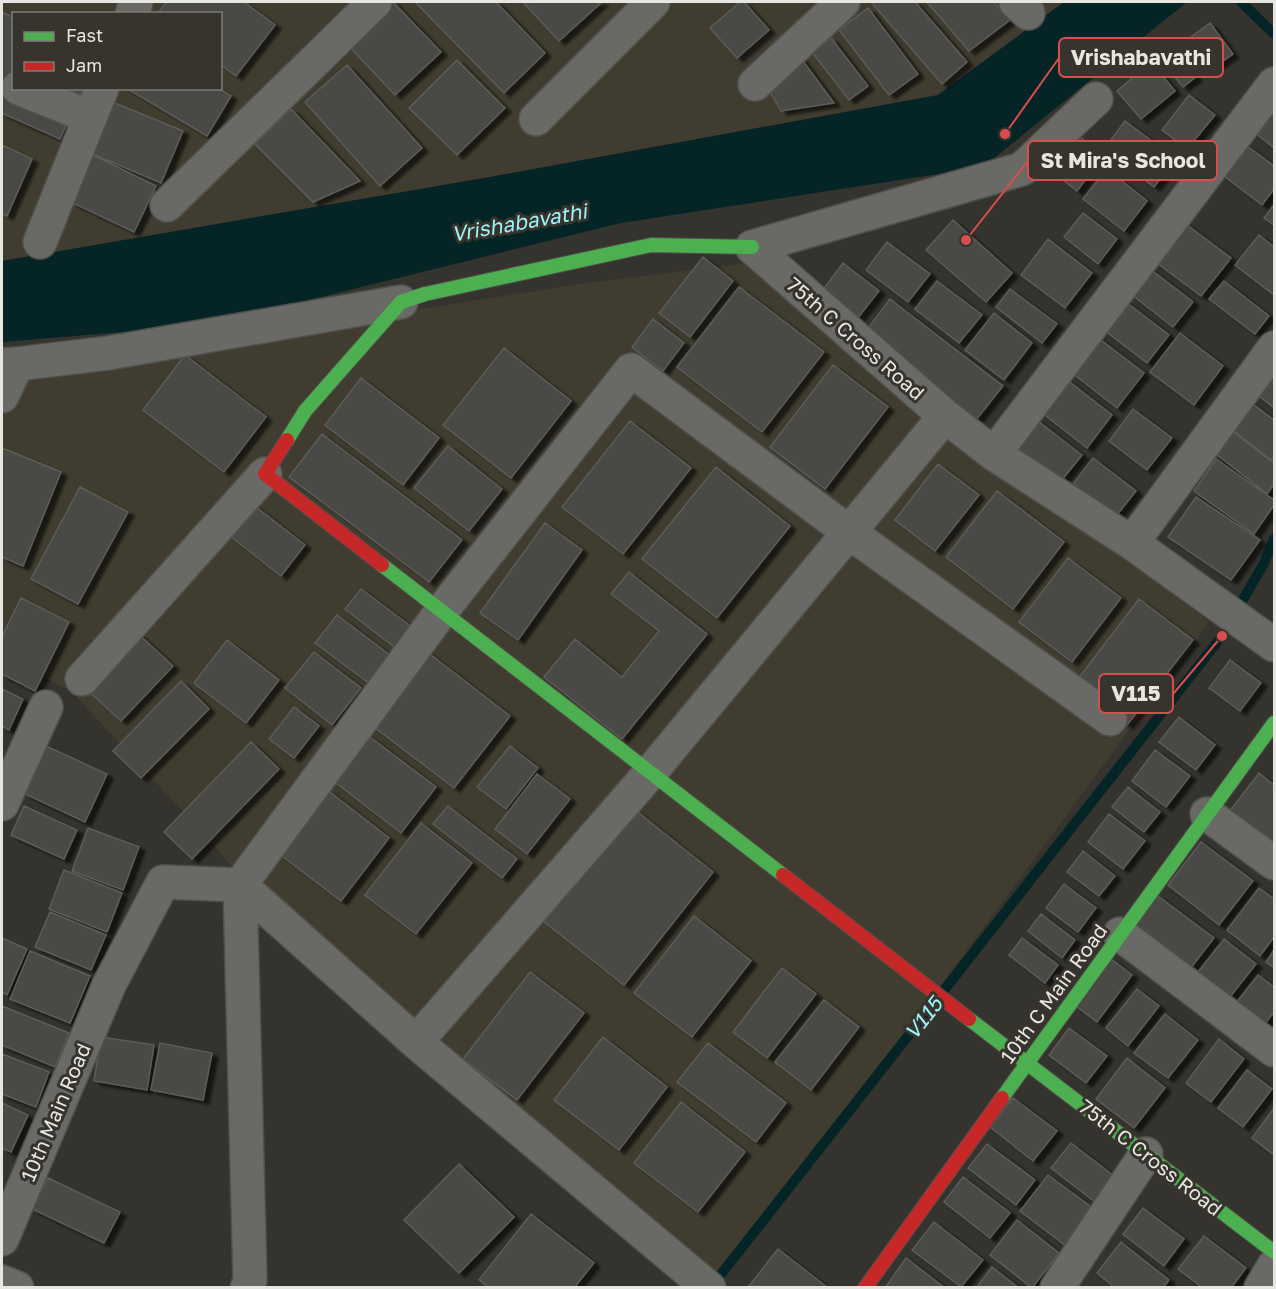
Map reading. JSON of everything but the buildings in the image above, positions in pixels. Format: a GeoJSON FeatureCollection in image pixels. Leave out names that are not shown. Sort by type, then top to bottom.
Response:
{"type":"FeatureCollection","features":[{"type":"Feature","properties":{"kind":"street"},"geometry":{"type":"LineString","coordinates":[[166,205],[375,2]]}},
{"type":"Feature","properties":{"kind":"street"},"geometry":{"type":"LineString","coordinates":[[536,119],[654,2]]}},
{"type":"Feature","properties":{"kind":"street"},"geometry":{"type":"LineString","coordinates":[[755,84],[843,2]]}},
{"type":"Feature","properties":{"kind":"street"},"geometry":{"type":"LineString","coordinates":[[994,454],[1275,84]]}},
{"type":"Feature","properties":{"kind":"street"},"geometry":{"type":"LineString","coordinates":[[28,90],[96,103],[40,242]]}},
{"type":"Feature","properties":{"kind":"street"},"geometry":{"type":"LineString","coordinates":[[2,396],[9,365],[109,353],[401,302],[424,294],[651,245],[752,247],[1022,169],[1096,99]]}},
{"type":"Feature","properties":{"kind":"street","name":"75th C Cross Road"},"geometry":{"type":"LineString","coordinates":[[752,247],[945,416],[994,454],[1132,543],[1262,636]]}},
{"type":"Feature","properties":{"kind":"street"},"geometry":{"type":"LineString","coordinates":[[82,679],[265,474],[305,411],[401,302]]}},
{"type":"Feature","properties":{"kind":"street"},"geometry":{"type":"LineString","coordinates":[[1132,543],[1275,348]]}},
{"type":"Feature","properties":{"kind":"street"},"geometry":{"type":"LineString","coordinates":[[247,1287],[250,1280],[240,885],[441,612],[631,370],[850,533],[1110,719]]}},
{"type":"Feature","properties":{"kind":"street"},"geometry":{"type":"LineString","coordinates":[[416,1042],[650,773],[945,416]]}},
{"type":"Feature","properties":{"kind":"street","name":"75th C Cross Road"},"geometry":{"type":"LineString","coordinates":[[265,474],[944,1000],[1275,1251]]}},
{"type":"Feature","properties":{"kind":"street"},"geometry":{"type":"LineString","coordinates":[[2,804],[46,707]]}},
{"type":"Feature","properties":{"kind":"street","name":"10th C Main Road"},"geometry":{"type":"LineString","coordinates":[[865,1287],[1275,723]]}},
{"type":"Feature","properties":{"kind":"street"},"geometry":{"type":"LineString","coordinates":[[1207,814],[1275,862]]}},
{"type":"Feature","properties":{"kind":"street","name":"10th Main Road"},"geometry":{"type":"LineString","coordinates":[[2,1239],[109,985],[163,882],[240,885]]}},
{"type":"Feature","properties":{"kind":"street"},"geometry":{"type":"LineString","coordinates":[[240,885],[416,1042],[703,1282]]}},
{"type":"Feature","properties":{"kind":"street"},"geometry":{"type":"LineString","coordinates":[[1120,934],[1275,1050]]}},
{"type":"Feature","properties":{"kind":"street"},"geometry":{"type":"LineString","coordinates":[[1057,1287],[1146,1154]]}},
{"type":"Feature","properties":{"kind":"street"},"geometry":{"type":"LineString","coordinates":[[1261,1287],[1275,1266]]}},
{"type":"Feature","properties":{"kind":"street"},"geometry":{"type":"LineString","coordinates":[[2,1282],[17,1287]]}},
{"type":"Feature","properties":{"kind":"shaded area"},"geometry":{"type":"Polygon","coordinates":[[[2,2],[1064,2],[938,95],[490,177],[2,261],[2,2]]]}},
{"type":"Feature","properties":{"kind":"shaded area"},"geometry":{"type":"Polygon","coordinates":[[[756,262],[1209,622],[720,1285],[314,961],[202,832],[71,691],[2,657],[2,376],[579,284],[756,262]]]}},
{"type":"Feature","properties":{"kind":"water"},"geometry":{"type":"Polygon","coordinates":[[[1064,2],[1187,2],[983,167],[621,223],[207,325],[2,342],[2,261],[490,177],[938,95],[1064,2]]]}},
{"type":"Feature","properties":{"kind":"waterway","name":"V115"},"geometry":{"type":"LineString","coordinates":[[1241,2],[1274,34]]}},
{"type":"Feature","properties":{"kind":"waterway","name":"V115"},"geometry":{"type":"LineString","coordinates":[[711,1287],[1222,636],[1263,565],[1274,539]]}},
{"type":"Feature","properties":{"kind":"traffic: fast"},"geometry":{"type":"LineString","coordinates":[[287,440],[305,411],[401,302],[425,294],[651,245],[752,247]]}},
{"type":"Feature","properties":{"kind":"traffic: fast"},"geometry":{"type":"LineString","coordinates":[[382,565],[783,875]]}},
{"type":"Feature","properties":{"kind":"traffic: fast"},"geometry":{"type":"LineString","coordinates":[[1002,1098],[1274,723]]}},
{"type":"Feature","properties":{"kind":"traffic: fast"},"geometry":{"type":"LineString","coordinates":[[969,1019],[1274,1252]]}},
{"type":"Feature","properties":{"kind":"traffic: jam"},"geometry":{"type":"LineString","coordinates":[[287,440],[265,474],[382,565]]}},
{"type":"Feature","properties":{"kind":"traffic: jam"},"geometry":{"type":"LineString","coordinates":[[783,875],[969,1019]]}},
{"type":"Feature","properties":{"kind":"traffic: jam"},"geometry":{"type":"LineString","coordinates":[[865,1288],[1002,1098]]}},
{"type":"Feature","properties":{"kind":"place","name":"Vrishabavathi"},"geometry":{"type":"Point","coordinates":[1005,134]}},
{"type":"Feature","properties":{"kind":"place","name":"St Mira's School"},"geometry":{"type":"Point","coordinates":[966,240]}},
{"type":"Feature","properties":{"kind":"place","name":"V115"},"geometry":{"type":"Point","coordinates":[1222,636]}}]}
